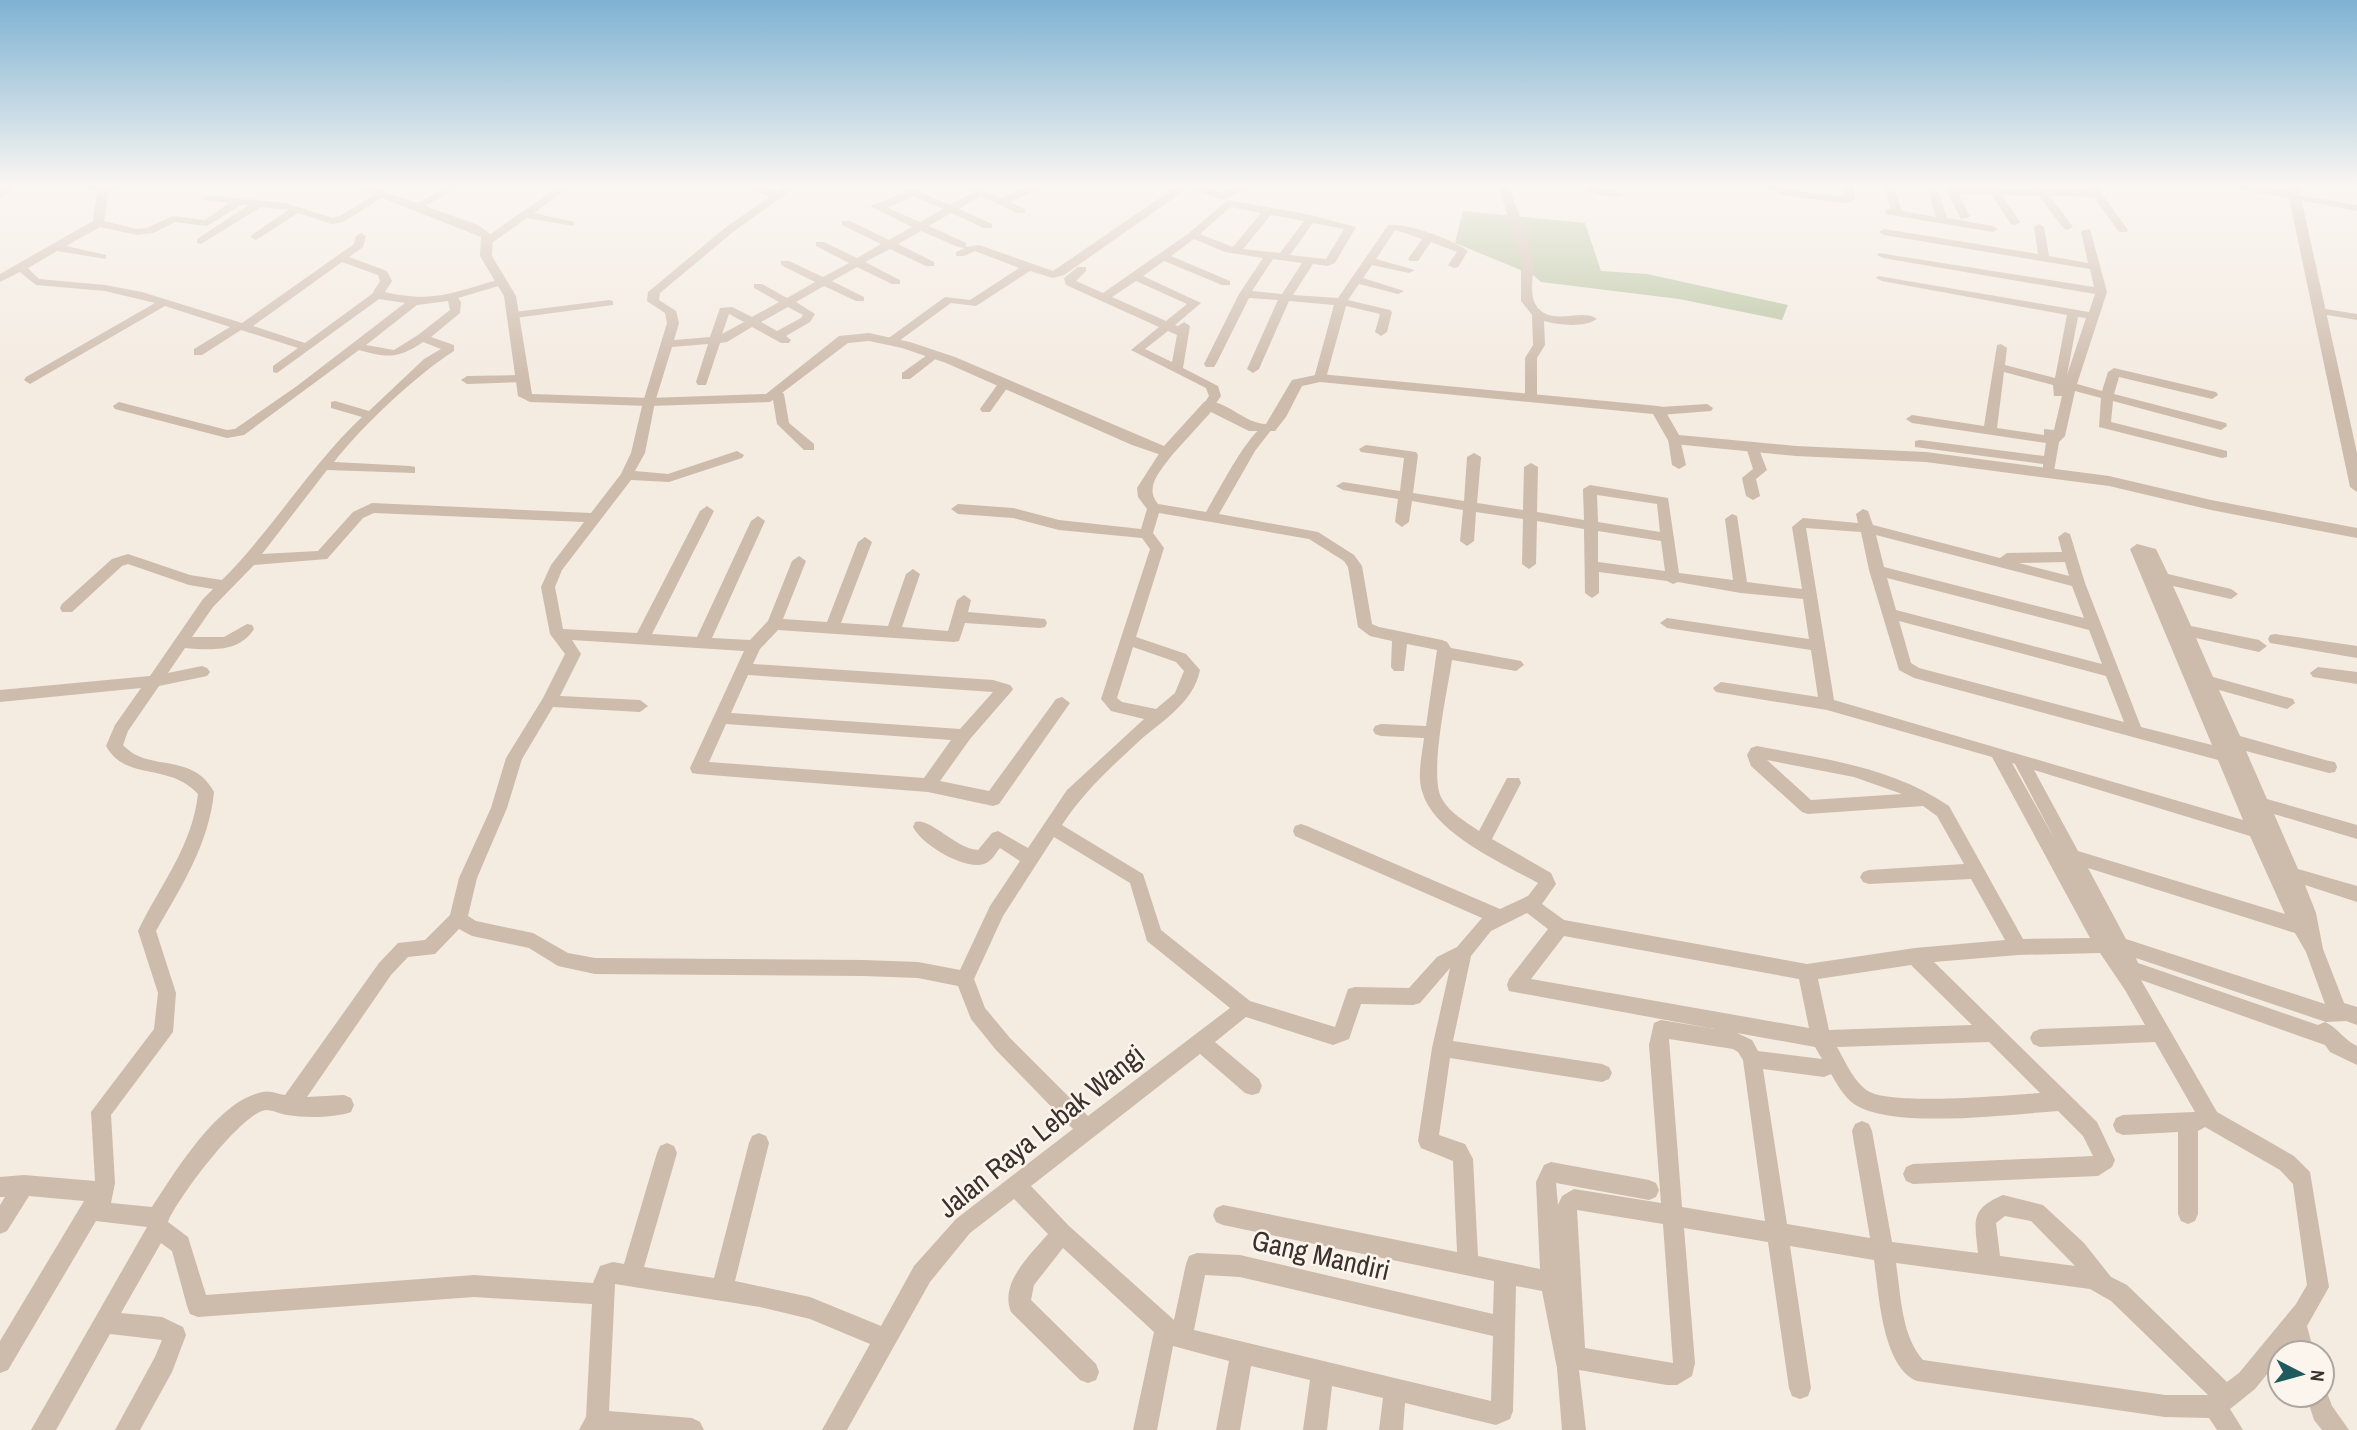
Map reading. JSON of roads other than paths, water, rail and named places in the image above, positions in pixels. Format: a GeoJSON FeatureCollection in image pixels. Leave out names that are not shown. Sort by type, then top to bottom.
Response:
{"type":"FeatureCollection","features":[{"type":"Feature","properties":{"kind":"street"},"geometry":{"type":"LineString","coordinates":[[3,276],[54,251]]}},
{"type":"Feature","properties":{"kind":"street"},"geometry":{"type":"LineString","coordinates":[[72,251],[102,257]]}},
{"type":"Feature","properties":{"kind":"street"},"geometry":{"type":"LineString","coordinates":[[198,352],[242,327],[351,251]]}},
{"type":"Feature","properties":{"kind":"street"},"geometry":{"type":"LineString","coordinates":[[487,251],[486,256],[510,296],[515,315],[521,379],[525,396],[530,398],[649,402],[746,401],[778,394],[852,336],[873,335],[934,354],[1167,452]]}},
{"type":"Feature","properties":{"kind":"street"},"geometry":{"type":"LineString","coordinates":[[289,1106],[385,969],[404,949],[429,948],[458,919],[468,878],[499,808],[514,758],[549,701],[573,654],[557,634],[548,587],[556,568],[627,475],[638,453],[673,316],[670,311],[653,302],[654,292],[704,251]]}},
{"type":"Feature","properties":{"kind":"street"},"geometry":{"type":"LineString","coordinates":[[834,251],[896,282]]}},
{"type":"Feature","properties":{"kind":"street"},"geometry":{"type":"LineString","coordinates":[[667,344],[723,340],[879,251]]}},
{"type":"Feature","properties":{"kind":"street"},"geometry":{"type":"LineString","coordinates":[[904,251],[930,264]]}},
{"type":"Feature","properties":{"kind":"street"},"geometry":{"type":"LineString","coordinates":[[984,251],[1028,268]]}},
{"type":"Feature","properties":{"kind":"street"},"geometry":{"type":"LineString","coordinates":[[892,340],[950,299],[972,304],[1028,268],[1033,267],[1053,275],[1060,274],[1093,251]]}},
{"type":"Feature","properties":{"kind":"street"},"geometry":{"type":"LineString","coordinates":[[1107,251],[1069,280],[1183,333]]}},
{"type":"Feature","properties":{"kind":"street"},"geometry":{"type":"LineString","coordinates":[[1104,298],[1171,251]]}},
{"type":"Feature","properties":{"kind":"street"},"geometry":{"type":"LineString","coordinates":[[1243,251],[1330,262],[1337,251]]}},
{"type":"Feature","properties":{"kind":"street"},"geometry":{"type":"LineString","coordinates":[[1284,256],[1288,251]]}},
{"type":"Feature","properties":{"kind":"street"},"geometry":{"type":"LineString","coordinates":[[1320,378],[1341,302],[1377,251]]}},
{"type":"Feature","properties":{"kind":"street"},"geometry":{"type":"LineString","coordinates":[[1370,261],[1411,265],[1420,251]]}},
{"type":"Feature","properties":{"kind":"street"},"geometry":{"type":"LineString","coordinates":[[1454,265],[1461,251]]}},
{"type":"Feature","properties":{"kind":"street"},"geometry":{"type":"LineString","coordinates":[[1524,251],[1527,261],[1527,301],[1538,315],[1551,320],[1591,319]]}},
{"type":"Feature","properties":{"kind":"street"},"geometry":{"type":"LineString","coordinates":[[1954,251],[1956,291]]}},
{"type":"Feature","properties":{"kind":"street"},"geometry":{"type":"LineString","coordinates":[[1995,251],[2095,267]]}},
{"type":"Feature","properties":{"kind":"street"},"geometry":{"type":"LineString","coordinates":[[2043,251],[2044,259]]}},
{"type":"Feature","properties":{"kind":"street"},"geometry":{"type":"LineString","coordinates":[[2065,384],[2101,292],[2091,251]]}},
{"type":"Feature","properties":{"kind":"street"},"geometry":{"type":"LineString","coordinates":[[2306,251],[2351,440],[2357,487]]}},
{"type":"Feature","properties":{"kind":"street"},"geometry":{"type":"LineString","coordinates":[[1883,255],[2101,292]]}},
{"type":"Feature","properties":{"kind":"street"},"geometry":{"type":"LineString","coordinates":[[1163,256],[1226,283]]}},
{"type":"Feature","properties":{"kind":"street"},"geometry":{"type":"LineString","coordinates":[[277,369],[376,296],[386,281],[383,273],[341,258]]}},
{"type":"Feature","properties":{"kind":"street"},"geometry":{"type":"LineString","coordinates":[[1210,364],[1245,295],[1268,258]]}},
{"type":"Feature","properties":{"kind":"street"},"geometry":{"type":"LineString","coordinates":[[785,263],[860,299]]}},
{"type":"Feature","properties":{"kind":"street"},"geometry":{"type":"LineString","coordinates":[[1253,369],[1285,298],[1308,263]]}},
{"type":"Feature","properties":{"kind":"street"},"geometry":{"type":"LineString","coordinates":[[22,268],[32,280],[42,284],[105,288],[142,295],[307,347]]}},
{"type":"Feature","properties":{"kind":"street"},"geometry":{"type":"LineString","coordinates":[[1052,827],[1137,879],[1153,934],[1244,1007],[1333,1036],[1342,1033],[1355,995],[1413,997],[1443,963],[1463,953],[1485,925],[1534,901],[1548,884],[1545,878],[1482,841],[1436,806],[1430,791],[1433,732],[1446,653],[1442,646],[1375,632],[1365,627],[1355,566],[1349,558],[1313,535],[1154,508],[1145,497],[1144,488],[1167,452],[1215,396],[1212,386],[1137,350],[1186,313],[1195,303],[1134,276]]}},
{"type":"Feature","properties":{"kind":"street"},"geometry":{"type":"LineString","coordinates":[[1882,278],[2092,316]]}},
{"type":"Feature","properties":{"kind":"street"},"geometry":{"type":"LineString","coordinates":[[1358,280],[1398,291]]}},
{"type":"Feature","properties":{"kind":"street"},"geometry":{"type":"LineString","coordinates":[[376,296],[384,295],[414,302],[450,297],[501,282]]}},
{"type":"Feature","properties":{"kind":"street"},"geometry":{"type":"LineString","coordinates":[[702,382],[723,310],[728,309],[781,338],[809,318],[809,314],[790,302],[758,286]]}},
{"type":"Feature","properties":{"kind":"street"},"geometry":{"type":"LineString","coordinates":[[1245,295],[1341,302],[1386,312],[1381,332]]}},
{"type":"Feature","properties":{"kind":"street"},"geometry":{"type":"LineString","coordinates":[[357,346],[390,355],[398,354],[456,311],[455,302],[450,297]]}},
{"type":"Feature","properties":{"kind":"street"},"geometry":{"type":"LineString","coordinates":[[30,380],[164,302]]}},
{"type":"Feature","properties":{"kind":"street"},"geometry":{"type":"LineString","coordinates":[[119,406],[233,434],[246,429],[414,302]]}},
{"type":"Feature","properties":{"kind":"street"},"geometry":{"type":"LineString","coordinates":[[515,315],[609,303]]}},
{"type":"Feature","properties":{"kind":"street"},"geometry":{"type":"LineString","coordinates":[[2319,311],[2357,317]]}},
{"type":"Feature","properties":{"kind":"street"},"geometry":{"type":"LineString","coordinates":[[1912,419],[2053,440],[2059,436],[2073,312]]}},
{"type":"Feature","properties":{"kind":"street"},"geometry":{"type":"LineString","coordinates":[[1177,369],[1186,313]]}},
{"type":"Feature","properties":{"kind":"street"},"geometry":{"type":"LineString","coordinates":[[1531,398],[1531,358],[1539,345],[1538,315]]}},
{"type":"Feature","properties":{"kind":"street"},"geometry":{"type":"LineString","coordinates":[[422,338],[450,348],[428,362],[370,415],[324,466],[250,560],[223,585],[180,642],[121,729],[114,746],[118,752],[146,766],[189,775],[206,792],[206,807],[190,849],[147,931],[167,993],[163,1032],[101,1112],[102,1190],[99,1212],[157,1223],[181,1244],[198,1306],[474,1286],[603,1294]]}},
{"type":"Feature","properties":{"kind":"street"},"geometry":{"type":"LineString","coordinates":[[1990,430],[2001,348]]}},
{"type":"Feature","properties":{"kind":"street"},"geometry":{"type":"LineString","coordinates":[[906,376],[934,354]]}},
{"type":"Feature","properties":{"kind":"street"},"geometry":{"type":"LineString","coordinates":[[1998,367],[2221,426]]}},
{"type":"Feature","properties":{"kind":"street"},"geometry":{"type":"LineString","coordinates":[[2212,395],[2114,372],[2107,396],[2104,424],[2222,454]]}},
{"type":"Feature","properties":{"kind":"street"},"geometry":{"type":"LineString","coordinates":[[1209,405],[1246,425],[1271,428],[1297,383],[1320,378],[1660,411],[1707,408]]}},
{"type":"Feature","properties":{"kind":"street"},"geometry":{"type":"LineString","coordinates":[[467,380],[521,379]]}},
{"type":"Feature","properties":{"kind":"street"},"geometry":{"type":"LineString","coordinates":[[986,409],[1004,384]]}},
{"type":"Feature","properties":{"kind":"street"},"geometry":{"type":"LineString","coordinates":[[778,394],[783,424],[809,447]]}},
{"type":"Feature","properties":{"kind":"street"},"geometry":{"type":"LineString","coordinates":[[335,405],[370,415]]}},
{"type":"Feature","properties":{"kind":"street"},"geometry":{"type":"LineString","coordinates":[[1660,411],[1674,439],[1679,465]]}},
{"type":"Feature","properties":{"kind":"street"},"geometry":{"type":"LineString","coordinates":[[1211,516],[1250,449],[1266,429]]}},
{"type":"Feature","properties":{"kind":"street"},"geometry":{"type":"LineString","coordinates":[[1674,439],[2048,468]]}},
{"type":"Feature","properties":{"kind":"street"},"geometry":{"type":"LineString","coordinates":[[2048,468],[2053,440]]}},
{"type":"Feature","properties":{"kind":"street"},"geometry":{"type":"LineString","coordinates":[[1920,444],[2357,533]]}},
{"type":"Feature","properties":{"kind":"street"},"geometry":{"type":"LineString","coordinates":[[1752,447],[1760,470],[1749,478],[1753,496]]}},
{"type":"Feature","properties":{"kind":"street"},"geometry":{"type":"LineString","coordinates":[[1366,449],[1412,450],[1402,522]]}},
{"type":"Feature","properties":{"kind":"street"},"geometry":{"type":"LineString","coordinates":[[627,475],[669,478],[737,455]]}},
{"type":"Feature","properties":{"kind":"street"},"geometry":{"type":"LineString","coordinates":[[1467,541],[1474,457]]}},
{"type":"Feature","properties":{"kind":"street"},"geometry":{"type":"LineString","coordinates":[[324,466],[410,470]]}},
{"type":"Feature","properties":{"kind":"street"},"geometry":{"type":"LineString","coordinates":[[1529,564],[1531,467]]}},
{"type":"Feature","properties":{"kind":"street"},"geometry":{"type":"LineString","coordinates":[[1343,486],[1669,538]]}},
{"type":"Feature","properties":{"kind":"street"},"geometry":{"type":"LineString","coordinates":[[1592,593],[1590,489],[1660,498],[1663,501],[1673,579]]}},
{"type":"Feature","properties":{"kind":"street"},"geometry":{"type":"LineString","coordinates":[[250,560],[321,556],[358,515],[372,508],[596,518]]}},
{"type":"Feature","properties":{"kind":"street"},"geometry":{"type":"LineString","coordinates":[[1146,534],[1154,508]]}},
{"type":"Feature","properties":{"kind":"street"},"geometry":{"type":"LineString","coordinates":[[958,509],[1013,513],[1059,525],[1146,534],[1157,548],[1109,699],[1116,707],[1158,716]]}},
{"type":"Feature","properties":{"kind":"street"},"geometry":{"type":"LineString","coordinates":[[642,639],[707,512]]}},
{"type":"Feature","properties":{"kind":"street"},"geometry":{"type":"LineString","coordinates":[[1732,519],[1741,588]]}},
{"type":"Feature","properties":{"kind":"street"},"geometry":{"type":"LineString","coordinates":[[702,643],[758,521]]}},
{"type":"Feature","properties":{"kind":"street"},"geometry":{"type":"LineString","coordinates":[[1865,521],[1900,660],[1914,672],[2135,731],[2329,768]]}},
{"type":"Feature","properties":{"kind":"street"},"geometry":{"type":"LineString","coordinates":[[1826,704],[1801,525],[1865,521],[2078,583]]}},
{"type":"Feature","properties":{"kind":"street"},"geometry":{"type":"LineString","coordinates":[[2065,537],[2078,583],[2135,731]]}},
{"type":"Feature","properties":{"kind":"street"},"geometry":{"type":"LineString","coordinates":[[832,628],[865,542]]}},
{"type":"Feature","properties":{"kind":"street"},"geometry":{"type":"LineString","coordinates":[[2309,935],[2265,833],[2234,752],[2208,681],[2178,628],[2137,549],[2150,551],[2178,628],[2234,752],[2262,804],[2265,833],[2292,874],[2331,1012]]}},
{"type":"Feature","properties":{"kind":"street"},"geometry":{"type":"LineString","coordinates":[[1987,558],[2071,557]]}},
{"type":"Feature","properties":{"kind":"street"},"geometry":{"type":"LineString","coordinates":[[67,608],[117,562],[128,559],[189,580],[223,585]]}},
{"type":"Feature","properties":{"kind":"street"},"geometry":{"type":"LineString","coordinates":[[799,561],[774,624],[754,646],[698,768],[928,785],[993,799],[1062,703]]}},
{"type":"Feature","properties":{"kind":"street"},"geometry":{"type":"LineString","coordinates":[[1592,566],[1741,588],[1809,594]]}},
{"type":"Feature","properties":{"kind":"street"},"geometry":{"type":"LineString","coordinates":[[1876,570],[2094,626]]}},
{"type":"Feature","properties":{"kind":"street"},"geometry":{"type":"LineString","coordinates":[[893,632],[913,574]]}},
{"type":"Feature","properties":{"kind":"street"},"geometry":{"type":"LineString","coordinates":[[2162,578],[2231,594]]}},
{"type":"Feature","properties":{"kind":"street"},"geometry":{"type":"LineString","coordinates":[[774,624],[954,637],[964,600]]}},
{"type":"Feature","properties":{"kind":"street"},"geometry":{"type":"LineString","coordinates":[[1888,613],[2111,672]]}},
{"type":"Feature","properties":{"kind":"street"},"geometry":{"type":"LineString","coordinates":[[959,617],[1040,623]]}},
{"type":"Feature","properties":{"kind":"street"},"geometry":{"type":"LineString","coordinates":[[1667,623],[1818,646]]}},
{"type":"Feature","properties":{"kind":"street"},"geometry":{"type":"LineString","coordinates":[[2178,628],[2259,646]]}},
{"type":"Feature","properties":{"kind":"street"},"geometry":{"type":"LineString","coordinates":[[180,642],[229,643],[239,639],[247,629]]}},
{"type":"Feature","properties":{"kind":"street"},"geometry":{"type":"LineString","coordinates":[[557,634],[754,646]]}},
{"type":"Feature","properties":{"kind":"street"},"geometry":{"type":"LineString","coordinates":[[1399,667],[1400,638]]}},
{"type":"Feature","properties":{"kind":"street"},"geometry":{"type":"LineString","coordinates":[[1087,1129],[1003,1044],[978,1013],[965,979],[996,911],[1073,795],[1181,697],[1190,681],[1192,670],[1181,658],[1128,639]]}},
{"type":"Feature","properties":{"kind":"street"},"geometry":{"type":"LineString","coordinates":[[2275,639],[2357,652]]}},
{"type":"Feature","properties":{"kind":"street"},"geometry":{"type":"LineString","coordinates":[[1446,653],[1516,665]]}},
{"type":"Feature","properties":{"kind":"street"},"geometry":{"type":"LineString","coordinates":[[743,668],[993,685],[1004,689],[964,735],[928,785]]}},
{"type":"Feature","properties":{"kind":"street"},"geometry":{"type":"LineString","coordinates":[[0,696],[155,681],[202,673]]}},
{"type":"Feature","properties":{"kind":"street"},"geometry":{"type":"LineString","coordinates":[[2318,673],[2357,678]]}},
{"type":"Feature","properties":{"kind":"street"},"geometry":{"type":"LineString","coordinates":[[2208,681],[2287,703]]}},
{"type":"Feature","properties":{"kind":"street"},"geometry":{"type":"LineString","coordinates":[[1721,688],[1826,704],[2265,833]]}},
{"type":"Feature","properties":{"kind":"street"},"geometry":{"type":"LineString","coordinates":[[549,701],[640,706]]}},
{"type":"Feature","properties":{"kind":"street"},"geometry":{"type":"LineString","coordinates":[[720,718],[964,735]]}},
{"type":"Feature","properties":{"kind":"street"},"geometry":{"type":"LineString","coordinates":[[1381,730],[1433,732]]}},
{"type":"Feature","properties":{"kind":"street"},"geometry":{"type":"LineString","coordinates":[[1928,799],[1808,807],[1757,761],[1755,755],[1757,752],[1865,774],[1928,799],[1943,811],[2018,947]]}},
{"type":"Feature","properties":{"kind":"street"},"geometry":{"type":"LineString","coordinates":[[1998,753],[2112,945]]}},
{"type":"Feature","properties":{"kind":"street"},"geometry":{"type":"LineString","coordinates":[[1861,1131],[1897,1334],[1905,1356],[1917,1370],[2165,1406],[2221,1403],[2247,1381],[2303,1313],[2318,1287],[2303,1179],[2287,1163],[2210,1119],[2126,972],[2071,856],[2020,760]]}},
{"type":"Feature","properties":{"kind":"street"},"geometry":{"type":"LineString","coordinates":[[1482,841],[1513,783]]}},
{"type":"Feature","properties":{"kind":"street"},"geometry":{"type":"LineString","coordinates":[[2262,804],[2357,832]]}},
{"type":"Feature","properties":{"kind":"street"},"geometry":{"type":"LineString","coordinates":[[921,827],[939,843],[975,859],[983,857],[998,838],[1031,859]]}},
{"type":"Feature","properties":{"kind":"street"},"geometry":{"type":"LineString","coordinates":[[1301,831],[1501,918]]}},
{"type":"Feature","properties":{"kind":"street"},"geometry":{"type":"LineString","coordinates":[[2071,856],[2309,935]]}},
{"type":"Feature","properties":{"kind":"street"},"geometry":{"type":"LineString","coordinates":[[1869,877],[1976,871]]}},
{"type":"Feature","properties":{"kind":"street"},"geometry":{"type":"LineString","coordinates":[[2292,874],[2357,894]]}},
{"type":"Feature","properties":{"kind":"street"},"geometry":{"type":"LineString","coordinates":[[1528,904],[1560,927],[1807,972],[1915,956],[2018,947],[2112,945],[2331,1012],[2357,1016]]}},
{"type":"Feature","properties":{"kind":"street"},"geometry":{"type":"LineString","coordinates":[[458,919],[471,928],[533,941],[564,960],[595,966],[864,968],[918,971],[965,979]]}},
{"type":"Feature","properties":{"kind":"street"},"geometry":{"type":"LineString","coordinates":[[1560,927],[1516,985],[1821,1039],[1993,1033]]}},
{"type":"Feature","properties":{"kind":"street"},"geometry":{"type":"LineString","coordinates":[[1463,953],[1442,1048],[1428,1141],[1458,1151],[1463,1159],[1468,1267]]}},
{"type":"Feature","properties":{"kind":"street"},"geometry":{"type":"LineString","coordinates":[[1913,1174],[2098,1166],[2105,1160],[2090,1129],[1915,956]]}},
{"type":"Feature","properties":{"kind":"street"},"geometry":{"type":"LineString","coordinates":[[2162,959],[2166,980]]}},
{"type":"Feature","properties":{"kind":"street"},"geometry":{"type":"LineString","coordinates":[[1807,972],[1821,1039],[1860,1098],[1873,1104],[1906,1108],[2062,1101]]}},
{"type":"Feature","properties":{"kind":"street"},"geometry":{"type":"LineString","coordinates":[[2126,972],[2166,980],[2329,1038],[2357,1056]]}},
{"type":"Feature","properties":{"kind":"street","name":"Jalan Raya Lebak Wangi"},"geometry":{"type":"LineString","coordinates":[[834,1430],[922,1274],[963,1226],[1017,1187],[1244,1007]]}},
{"type":"Feature","properties":{"kind":"street"},"geometry":{"type":"LineString","coordinates":[[2329,1038],[2322,1020],[2331,1012]]}},
{"type":"Feature","properties":{"kind":"street"},"geometry":{"type":"LineString","coordinates":[[1800,1388],[1775,1231],[1752,1059],[1745,1046],[1735,1041],[1661,1030],[1659,1045],[1673,1215],[1684,1368],[1677,1374],[1667,1374],[1579,1359],[1574,1352],[1572,1332],[1566,1210],[1574,1199],[1673,1215],[1775,1231],[1882,1251],[2078,1276],[2102,1282]]}},
{"type":"Feature","properties":{"kind":"street"},"geometry":{"type":"LineString","coordinates":[[2040,1038],[2159,1033]]}},
{"type":"Feature","properties":{"kind":"street"},"geometry":{"type":"LineString","coordinates":[[1200,1042],[1252,1086]]}},
{"type":"Feature","properties":{"kind":"street"},"geometry":{"type":"LineString","coordinates":[[1442,1048],[1602,1073]]}},
{"type":"Feature","properties":{"kind":"street"},"geometry":{"type":"LineString","coordinates":[[1752,1059],[1824,1068]]}},
{"type":"Feature","properties":{"kind":"street"},"geometry":{"type":"LineString","coordinates":[[43,1430],[157,1223],[200,1157],[246,1106],[265,1101],[289,1106],[344,1105]]}},
{"type":"Feature","properties":{"kind":"street"},"geometry":{"type":"LineString","coordinates":[[2123,1125],[2188,1124],[2210,1119]]}},
{"type":"Feature","properties":{"kind":"street"},"geometry":{"type":"LineString","coordinates":[[2188,1124],[2188,1214]]}},
{"type":"Feature","properties":{"kind":"street"},"geometry":{"type":"LineString","coordinates":[[722,1289],[759,1143]]}},
{"type":"Feature","properties":{"kind":"street"},"geometry":{"type":"LineString","coordinates":[[629,1277],[642,1247],[667,1153]]}},
{"type":"Feature","properties":{"kind":"street"},"geometry":{"type":"LineString","coordinates":[[1574,1430],[1568,1368],[1550,1282],[1546,1182],[1551,1171],[1649,1190]]}},
{"type":"Feature","properties":{"kind":"street"},"geometry":{"type":"LineString","coordinates":[[0,1187],[24,1185],[102,1190]]}},
{"type":"Feature","properties":{"kind":"street"},"geometry":{"type":"LineString","coordinates":[[0,1224],[24,1185]]}},
{"type":"Feature","properties":{"kind":"street"},"geometry":{"type":"LineString","coordinates":[[1017,1187],[1062,1233],[1173,1333],[1395,1391],[1495,1422],[1502,1411],[1505,1273]]}},
{"type":"Feature","properties":{"kind":"street"},"geometry":{"type":"LineString","coordinates":[[0,1362],[102,1190]]}},
{"type":"Feature","properties":{"kind":"street"},"geometry":{"type":"LineString","coordinates":[[1990,1266],[1986,1218],[2003,1205],[2036,1212],[2076,1251],[2102,1282],[2119,1293],[2221,1403],[2231,1430]]}},
{"type":"Feature","properties":{"kind":"street"},"geometry":{"type":"LineString","coordinates":[[1223,1215],[1550,1282]]}},
{"type":"Feature","properties":{"kind":"street"},"geometry":{"type":"LineString","coordinates":[[1062,1233],[1024,1280],[1019,1304],[1088,1373]]}},
{"type":"Feature","properties":{"kind":"street","name":"Gang Mandiri"},"geometry":{"type":"LineString","coordinates":[[1173,1333],[1197,1264],[1240,1266],[1505,1328]]}},
{"type":"Feature","properties":{"kind":"street"},"geometry":{"type":"LineString","coordinates":[[692,1430],[594,1426],[603,1358],[603,1294],[607,1275],[722,1289],[810,1308],[886,1339]]}},
{"type":"Feature","properties":{"kind":"street"},"geometry":{"type":"LineString","coordinates":[[2303,1313],[2303,1339]]}},
{"type":"Feature","properties":{"kind":"street"},"geometry":{"type":"LineString","coordinates":[[104,1323],[162,1328],[175,1335],[164,1364],[127,1430]]}},
{"type":"Feature","properties":{"kind":"street"},"geometry":{"type":"LineString","coordinates":[[1145,1430],[1173,1333]]}},
{"type":"Feature","properties":{"kind":"street"},"geometry":{"type":"LineString","coordinates":[[1228,1430],[1242,1353]]}},
{"type":"Feature","properties":{"kind":"street"},"geometry":{"type":"LineString","coordinates":[[1315,1430],[1322,1374]]}},
{"type":"Feature","properties":{"kind":"street"},"geometry":{"type":"LineString","coordinates":[[1391,1430],[1395,1391]]}},
{"type":"Feature","properties":{"kind":"street"},"geometry":{"type":"LineString","coordinates":[[2321,1409],[2337,1430]]}}]}
